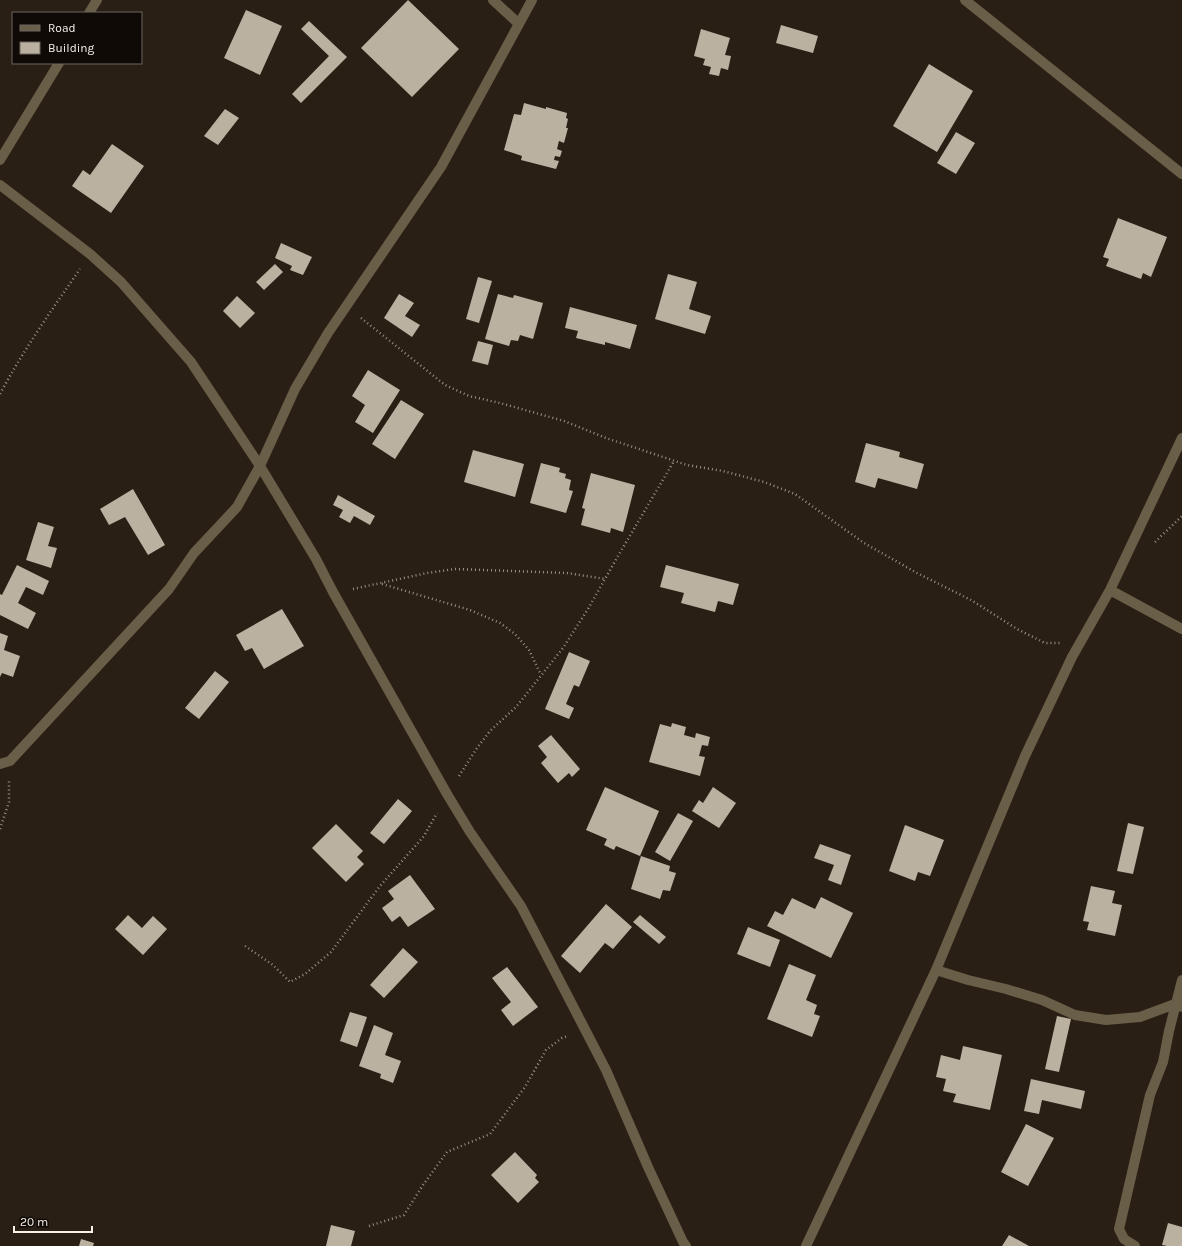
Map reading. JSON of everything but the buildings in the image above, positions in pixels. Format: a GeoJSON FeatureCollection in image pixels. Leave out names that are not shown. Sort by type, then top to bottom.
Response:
{"type":"FeatureCollection","features":[{"type":"Feature","properties":{"kind":"street"},"geometry":{"type":"LineString","coordinates":[[90,12],[97,0]]}},
{"type":"Feature","properties":{"kind":"street"},"geometry":{"type":"LineString","coordinates":[[493,0],[519,24]]}},
{"type":"Feature","properties":{"kind":"street"},"geometry":{"type":"LineString","coordinates":[[5,762],[169,589],[194,553],[237,508],[260,466],[295,389],[346,307],[441,167],[532,0]]}},
{"type":"Feature","properties":{"kind":"street"},"geometry":{"type":"LineString","coordinates":[[965,0],[1182,174]]}},
{"type":"Feature","properties":{"kind":"street"},"geometry":{"type":"LineString","coordinates":[[0,160],[58,64]]}},
{"type":"Feature","properties":{"kind":"street"},"geometry":{"type":"LineString","coordinates":[[0,185],[90,254],[121,282],[191,362],[260,466],[316,559],[333,592],[470,832],[521,906],[606,1070],[648,1167],[686,1246]]}},
{"type":"Feature","properties":{"kind":"street"},"geometry":{"type":"LineString","coordinates":[[806,1246],[936,970],[1025,756],[1072,657],[1110,590],[1182,438]]}},
{"type":"Feature","properties":{"kind":"street"},"geometry":{"type":"LineString","coordinates":[[1110,590],[1182,629]]}},
{"type":"Feature","properties":{"kind":"street"},"geometry":{"type":"LineString","coordinates":[[936,970],[1042,1000],[1075,1015],[1106,1020],[1140,1017],[1179,1006]]}},
{"type":"Feature","properties":{"kind":"street"},"geometry":{"type":"LineString","coordinates":[[1135,1246],[1124,1239],[1119,1229],[1150,1096],[1163,1062],[1179,1006],[1182,980]]}},
{"type":"Feature","properties":{"kind":"path"},"geometry":{"type":"LineString","coordinates":[[0,394],[19,359],[90,254]]}},
{"type":"Feature","properties":{"kind":"path"},"geometry":{"type":"LineString","coordinates":[[346,307],[445,385],[469,396],[564,421],[606,438],[674,461],[758,480],[795,494],[864,544],[971,600],[1017,629],[1045,643],[1063,643],[1083,640]]}},
{"type":"Feature","properties":{"kind":"path"},"geometry":{"type":"LineString","coordinates":[[245,946],[273,965],[290,982],[305,974],[331,952],[380,886],[424,836],[477,748],[490,731],[516,707],[563,648],[588,609],[674,461]]}},
{"type":"Feature","properties":{"kind":"path"},"geometry":{"type":"LineString","coordinates":[[333,592],[382,584],[427,573],[455,569],[567,573],[605,579]]}},
{"type":"Feature","properties":{"kind":"path"},"geometry":{"type":"LineString","coordinates":[[382,584],[470,610],[500,623],[515,634],[529,650],[541,675]]}},
{"type":"Feature","properties":{"kind":"path"},"geometry":{"type":"LineString","coordinates":[[0,829],[9,802],[5,762]]}},
{"type":"Feature","properties":{"kind":"path"},"geometry":{"type":"LineString","coordinates":[[369,1226],[404,1215],[423,1185],[447,1152],[490,1134],[525,1087],[546,1050],[562,1038],[585,1030]]}}]}
